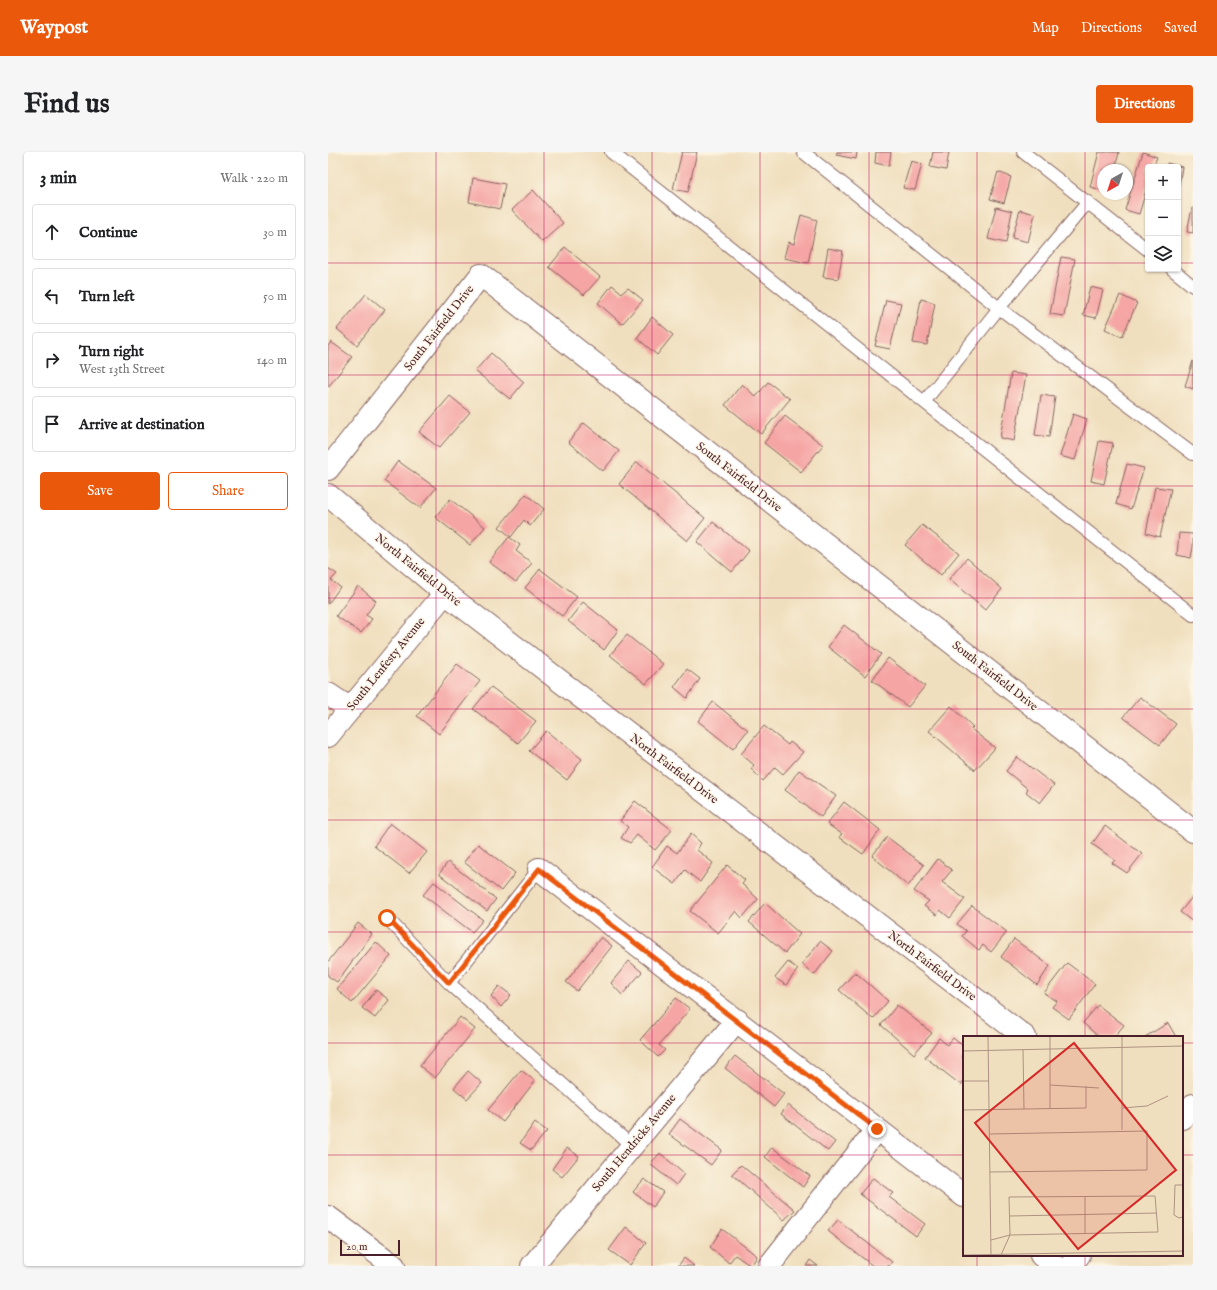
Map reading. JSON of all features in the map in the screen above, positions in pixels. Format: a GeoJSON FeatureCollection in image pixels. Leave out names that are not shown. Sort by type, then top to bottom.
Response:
{"type":"FeatureCollection","features":[{"type":"Feature","properties":{"kind":"street","name":"South Fairfield Drive"},"geometry":{"type":"LineString","coordinates":[[328,469],[481,275],[1193,831]]}},
{"type":"Feature","properties":{"kind":"street","name":"North Fairfield Drive"},"geometry":{"type":"LineString","coordinates":[[328,495],[445,593],[1024,1036]]}},
{"type":"Feature","properties":{"kind":"street","name":"South Lenfesty Avenue"},"geometry":{"type":"LineString","coordinates":[[328,736],[349,708],[445,593]]}},
{"type":"Feature","properties":{"kind":"street"},"geometry":{"type":"LineString","coordinates":[[328,694],[349,708]]}},
{"type":"Feature","properties":{"kind":"street"},"geometry":{"type":"LineString","coordinates":[[539,869],[963,1195]]}},
{"type":"Feature","properties":{"kind":"street","name":"South Hendricks Avenue"},"geometry":{"type":"LineString","coordinates":[[532,1266],[737,1020]]}},
{"type":"Feature","properties":{"kind":"street"},"geometry":{"type":"LineString","coordinates":[[1183,1117],[1193,1105]]}},
{"type":"Feature","properties":{"kind":"street"},"geometry":{"type":"LineString","coordinates":[[769,1266],[877,1129]]}},
{"type":"Feature","properties":{"kind":"street"},"geometry":{"type":"LineString","coordinates":[[328,1217],[394,1266]]}},
{"type":"Feature","properties":{"kind":"street"},"geometry":{"type":"LineString","coordinates":[[1042,1256],[1055,1266]]}},
{"type":"Feature","properties":{"kind":"street"},"geometry":{"type":"LineString","coordinates":[[1071,1266],[1078,1256]]}},
{"type":"Feature","properties":{"kind":"lane"},"geometry":{"type":"LineString","coordinates":[[611,152],[924,402],[1193,614]]}},
{"type":"Feature","properties":{"kind":"lane"},"geometry":{"type":"LineString","coordinates":[[803,152],[999,308],[1193,454]]}},
{"type":"Feature","properties":{"kind":"lane"},"geometry":{"type":"LineString","coordinates":[[1023,152],[1145,248]]}},
{"type":"Feature","properties":{"kind":"lane"},"geometry":{"type":"LineString","coordinates":[[924,402],[999,308],[1088,202]]}},
{"type":"Feature","properties":{"kind":"lane"},"geometry":{"type":"LineString","coordinates":[[1176,272],[1193,286]]}},
{"type":"Feature","properties":{"kind":"lane"},"geometry":{"type":"LineString","coordinates":[[449,983],[539,869]]}},
{"type":"Feature","properties":{"kind":"lane"},"geometry":{"type":"LineString","coordinates":[[387,918],[449,983],[632,1146]]}},
{"type":"Feature","properties":{"kind":"building"},"geometry":{"type":"Polygon","coordinates":[[[682,152],[697,152],[688,192],[673,189],[682,152]]]}},
{"type":"Feature","properties":{"kind":"building"},"geometry":{"type":"Polygon","coordinates":[[[837,152],[857,152],[856,159],[836,155],[837,152]]]}},
{"type":"Feature","properties":{"kind":"building"},"geometry":{"type":"Polygon","coordinates":[[[876,152],[891,152],[889,166],[875,163],[876,152]]]}},
{"type":"Feature","properties":{"kind":"building"},"geometry":{"type":"Polygon","coordinates":[[[933,152],[949,152],[946,170],[930,167],[933,152]]]}},
{"type":"Feature","properties":{"kind":"building"},"geometry":{"type":"Polygon","coordinates":[[[1099,152],[1119,152],[1116,164],[1097,164],[1097,189],[1090,187],[1099,152]]]}},
{"type":"Feature","properties":{"kind":"building"},"geometry":{"type":"Polygon","coordinates":[[[1143,152],[1157,157],[1154,164],[1145,164],[1145,194],[1139,214],[1125,210],[1128,200],[1133,200],[1133,184],[1143,152]]]}},
{"type":"Feature","properties":{"kind":"building"},"geometry":{"type":"Polygon","coordinates":[[[911,161],[922,164],[915,190],[903,188],[911,161]]]}},
{"type":"Feature","properties":{"kind":"building"},"geometry":{"type":"Polygon","coordinates":[[[998,172],[1011,177],[1004,203],[990,199],[998,172]]]}},
{"type":"Feature","properties":{"kind":"building"},"geometry":{"type":"Polygon","coordinates":[[[473,178],[505,184],[500,209],[469,202],[473,178]]]}},
{"type":"Feature","properties":{"kind":"building"},"geometry":{"type":"Polygon","coordinates":[[[533,190],[563,223],[542,242],[512,210],[533,190]]]}},
{"type":"Feature","properties":{"kind":"building"},"geometry":{"type":"Polygon","coordinates":[[[996,207],[1012,211],[1006,243],[988,239],[996,207]]]}},
{"type":"Feature","properties":{"kind":"building"},"geometry":{"type":"Polygon","coordinates":[[[1193,208],[1193,233],[1187,232],[1193,208]]]}},
{"type":"Feature","properties":{"kind":"building"},"geometry":{"type":"Polygon","coordinates":[[[1020,210],[1035,214],[1028,242],[1012,238],[1020,210]]]}},
{"type":"Feature","properties":{"kind":"building"},"geometry":{"type":"Polygon","coordinates":[[[801,215],[817,220],[808,263],[784,258],[788,242],[794,244],[801,215]]]}},
{"type":"Feature","properties":{"kind":"building"},"geometry":{"type":"Polygon","coordinates":[[[565,247],[600,277],[584,295],[549,267],[565,247]]]}},
{"type":"Feature","properties":{"kind":"building"},"geometry":{"type":"Polygon","coordinates":[[[828,248],[843,251],[838,279],[823,277],[828,248]]]}},
{"type":"Feature","properties":{"kind":"building"},"geometry":{"type":"Polygon","coordinates":[[[1061,257],[1075,259],[1064,316],[1050,314],[1061,257]]]}},
{"type":"Feature","properties":{"kind":"building"},"geometry":{"type":"Polygon","coordinates":[[[612,285],[622,293],[628,288],[643,300],[622,324],[598,303],[612,285]]]}},
{"type":"Feature","properties":{"kind":"building"},"geometry":{"type":"Polygon","coordinates":[[[1090,287],[1103,290],[1096,318],[1083,315],[1090,287]]]}},
{"type":"Feature","properties":{"kind":"building"},"geometry":{"type":"Polygon","coordinates":[[[366,294],[385,310],[357,345],[337,329],[366,294]]]}},
{"type":"Feature","properties":{"kind":"building"},"geometry":{"type":"Polygon","coordinates":[[[1120,295],[1137,303],[1122,337],[1105,329],[1120,295]]]}},
{"type":"Feature","properties":{"kind":"building"},"geometry":{"type":"Polygon","coordinates":[[[921,299],[935,303],[927,345],[913,343],[921,299]]]}},
{"type":"Feature","properties":{"kind":"building"},"geometry":{"type":"Polygon","coordinates":[[[886,300],[901,303],[890,349],[875,346],[886,300]]]}},
{"type":"Feature","properties":{"kind":"building"},"geometry":{"type":"Polygon","coordinates":[[[652,317],[673,335],[657,355],[637,338],[652,317]]]}},
{"type":"Feature","properties":{"kind":"building"},"geometry":{"type":"Polygon","coordinates":[[[331,342],[352,357],[328,387],[328,346],[331,342]]]}},
{"type":"Feature","properties":{"kind":"building"},"geometry":{"type":"Polygon","coordinates":[[[491,353],[524,382],[510,399],[475,371],[491,353]]]}},
{"type":"Feature","properties":{"kind":"building"},"geometry":{"type":"Polygon","coordinates":[[[1193,361],[1193,389],[1185,386],[1193,361]]]}},
{"type":"Feature","properties":{"kind":"building"},"geometry":{"type":"Polygon","coordinates":[[[1011,373],[1026,375],[1014,441],[1000,438],[1011,373]]]}},
{"type":"Feature","properties":{"kind":"building"},"geometry":{"type":"Polygon","coordinates":[[[768,382],[790,399],[761,434],[725,405],[742,384],[756,397],[768,382]]]}},
{"type":"Feature","properties":{"kind":"building"},"geometry":{"type":"Polygon","coordinates":[[[1041,395],[1055,397],[1049,437],[1035,435],[1041,395]]]}},
{"type":"Feature","properties":{"kind":"building"},"geometry":{"type":"Polygon","coordinates":[[[450,396],[470,412],[439,448],[419,432],[450,396]]]}},
{"type":"Feature","properties":{"kind":"building"},"geometry":{"type":"Polygon","coordinates":[[[1073,414],[1087,419],[1075,460],[1060,456],[1073,414]]]}},
{"type":"Feature","properties":{"kind":"building"},"geometry":{"type":"Polygon","coordinates":[[[785,416],[823,445],[801,472],[764,443],[785,416]]]}},
{"type":"Feature","properties":{"kind":"building"},"geometry":{"type":"Polygon","coordinates":[[[584,423],[619,451],[603,471],[568,442],[584,423]]]}},
{"type":"Feature","properties":{"kind":"building"},"geometry":{"type":"Polygon","coordinates":[[[1099,441],[1113,443],[1104,484],[1091,481],[1099,441]]]}},
{"type":"Feature","properties":{"kind":"building"},"geometry":{"type":"Polygon","coordinates":[[[398,461],[436,488],[420,508],[384,481],[398,461]]]}},
{"type":"Feature","properties":{"kind":"building"},"geometry":{"type":"Polygon","coordinates":[[[637,462],[705,518],[687,541],[619,484],[637,462]]]}},
{"type":"Feature","properties":{"kind":"building"},"geometry":{"type":"Polygon","coordinates":[[[1127,464],[1144,468],[1131,509],[1116,504],[1127,464]]]}},
{"type":"Feature","properties":{"kind":"building"},"geometry":{"type":"Polygon","coordinates":[[[1155,487],[1171,489],[1160,537],[1146,533],[1155,487]]]}},
{"type":"Feature","properties":{"kind":"building"},"geometry":{"type":"Polygon","coordinates":[[[526,494],[544,509],[530,526],[524,520],[511,537],[499,527],[526,494]]]}},
{"type":"Feature","properties":{"kind":"building"},"geometry":{"type":"Polygon","coordinates":[[[450,499],[485,527],[470,545],[435,517],[450,499]]]}},
{"type":"Feature","properties":{"kind":"building"},"geometry":{"type":"Polygon","coordinates":[[[713,522],[749,551],[732,572],[697,542],[713,522]]]}},
{"type":"Feature","properties":{"kind":"building"},"geometry":{"type":"Polygon","coordinates":[[[922,525],[959,553],[941,575],[905,545],[922,525]]]}},
{"type":"Feature","properties":{"kind":"building"},"geometry":{"type":"Polygon","coordinates":[[[1179,533],[1193,534],[1191,558],[1177,555],[1179,533]]]}},
{"type":"Feature","properties":{"kind":"building"},"geometry":{"type":"Polygon","coordinates":[[[509,537],[520,545],[516,551],[532,563],[516,582],[489,562],[509,537]]]}},
{"type":"Feature","properties":{"kind":"building"},"geometry":{"type":"Polygon","coordinates":[[[967,558],[1002,589],[985,610],[949,579],[967,558]]]}},
{"type":"Feature","properties":{"kind":"building"},"geometry":{"type":"Polygon","coordinates":[[[328,568],[337,574],[331,580],[340,587],[328,604],[328,568]]]}},
{"type":"Feature","properties":{"kind":"building"},"geometry":{"type":"Polygon","coordinates":[[[540,569],[577,597],[562,616],[525,588],[540,569]]]}},
{"type":"Feature","properties":{"kind":"building"},"geometry":{"type":"Polygon","coordinates":[[[358,586],[376,601],[366,615],[372,619],[361,633],[336,616],[358,586]]]}},
{"type":"Feature","properties":{"kind":"building"},"geometry":{"type":"Polygon","coordinates":[[[583,602],[618,630],[604,650],[568,621],[583,602]]]}},
{"type":"Feature","properties":{"kind":"building"},"geometry":{"type":"Polygon","coordinates":[[[844,625],[881,654],[865,676],[828,647],[844,625]]]}},
{"type":"Feature","properties":{"kind":"building"},"geometry":{"type":"Polygon","coordinates":[[[627,635],[663,664],[646,684],[610,655],[627,635]]]}},
{"type":"Feature","properties":{"kind":"building"},"geometry":{"type":"Polygon","coordinates":[[[888,658],[925,686],[908,707],[872,680],[888,658]]]}},
{"type":"Feature","properties":{"kind":"building"},"geometry":{"type":"Polygon","coordinates":[[[457,664],[480,681],[439,734],[417,716],[457,664]]]}},
{"type":"Feature","properties":{"kind":"building"},"geometry":{"type":"Polygon","coordinates":[[[687,669],[700,679],[687,698],[674,687],[687,669]]]}},
{"type":"Feature","properties":{"kind":"building"},"geometry":{"type":"Polygon","coordinates":[[[491,687],[536,721],[518,743],[473,709],[491,687]]]}},
{"type":"Feature","properties":{"kind":"building"},"geometry":{"type":"Polygon","coordinates":[[[1140,697],[1176,724],[1160,745],[1123,717],[1140,697]]]}},
{"type":"Feature","properties":{"kind":"building"},"geometry":{"type":"Polygon","coordinates":[[[713,702],[748,730],[733,749],[698,721],[713,702]]]}},
{"type":"Feature","properties":{"kind":"building"},"geometry":{"type":"Polygon","coordinates":[[[951,706],[973,727],[971,729],[995,748],[975,770],[929,731],[951,706]]]}},
{"type":"Feature","properties":{"kind":"building"},"geometry":{"type":"Polygon","coordinates":[[[764,726],[788,745],[790,742],[803,752],[783,774],[775,767],[763,781],[751,769],[754,765],[741,754],[764,726]]]}},
{"type":"Feature","properties":{"kind":"building"},"geometry":{"type":"Polygon","coordinates":[[[546,731],[582,759],[567,780],[529,751],[546,731]]]}},
{"type":"Feature","properties":{"kind":"building"},"geometry":{"type":"Polygon","coordinates":[[[1017,757],[1054,785],[1040,803],[1026,792],[1028,789],[1006,771],[1017,757]]]}},
{"type":"Feature","properties":{"kind":"building"},"geometry":{"type":"Polygon","coordinates":[[[799,770],[836,796],[821,817],[785,790],[799,770]]]}},
{"type":"Feature","properties":{"kind":"building"},"geometry":{"type":"Polygon","coordinates":[[[635,801],[672,830],[655,850],[637,835],[630,843],[621,838],[628,827],[620,821],[635,801]]]}},
{"type":"Feature","properties":{"kind":"building"},"geometry":{"type":"Polygon","coordinates":[[[844,802],[880,830],[863,854],[839,837],[842,834],[827,824],[844,802]]]}},
{"type":"Feature","properties":{"kind":"building"},"geometry":{"type":"Polygon","coordinates":[[[390,823],[427,852],[409,873],[374,846],[390,823]]]}},
{"type":"Feature","properties":{"kind":"building"},"geometry":{"type":"Polygon","coordinates":[[[1105,826],[1142,854],[1127,873],[1112,863],[1115,860],[1092,844],[1105,826]]]}},
{"type":"Feature","properties":{"kind":"building"},"geometry":{"type":"Polygon","coordinates":[[[691,834],[701,843],[697,850],[713,863],[700,882],[685,870],[675,884],[652,867],[667,846],[677,853],[691,834]]]}},
{"type":"Feature","properties":{"kind":"building"},"geometry":{"type":"Polygon","coordinates":[[[887,837],[924,865],[908,886],[872,856],[887,837]]]}},
{"type":"Feature","properties":{"kind":"building"},"geometry":{"type":"Polygon","coordinates":[[[478,844],[515,873],[501,891],[464,862],[478,844]]]}},
{"type":"Feature","properties":{"kind":"building"},"geometry":{"type":"Polygon","coordinates":[[[938,859],[952,870],[942,882],[965,899],[950,918],[940,910],[937,915],[924,906],[929,901],[914,891],[938,859]]]}},
{"type":"Feature","properties":{"kind":"building"},"geometry":{"type":"Polygon","coordinates":[[[448,862],[496,899],[487,911],[439,874],[448,862]]]}},
{"type":"Feature","properties":{"kind":"building"},"geometry":{"type":"Polygon","coordinates":[[[727,865],[745,880],[742,884],[758,899],[742,918],[736,911],[718,933],[690,911],[727,865]]]}},
{"type":"Feature","properties":{"kind":"building"},"geometry":{"type":"Polygon","coordinates":[[[434,882],[483,920],[472,932],[423,895],[434,882]]]}},
{"type":"Feature","properties":{"kind":"building"},"geometry":{"type":"Polygon","coordinates":[[[1193,896],[1193,922],[1180,912],[1193,896]]]}},
{"type":"Feature","properties":{"kind":"building"},"geometry":{"type":"Polygon","coordinates":[[[765,903],[800,934],[785,953],[749,922],[765,903]]]}},
{"type":"Feature","properties":{"kind":"building"},"geometry":{"type":"Polygon","coordinates":[[[972,906],[1007,932],[991,952],[983,945],[979,950],[962,936],[966,931],[957,924],[972,906]]]}},
{"type":"Feature","properties":{"kind":"building"},"geometry":{"type":"Polygon","coordinates":[[[358,923],[372,934],[337,982],[328,976],[328,962],[358,923]]]}},
{"type":"Feature","properties":{"kind":"building"},"geometry":{"type":"Polygon","coordinates":[[[601,937],[612,946],[577,991],[566,982],[601,937]]]}},
{"type":"Feature","properties":{"kind":"building"},"geometry":{"type":"Polygon","coordinates":[[[1014,939],[1050,966],[1037,985],[1001,957],[1014,939]]]}},
{"type":"Feature","properties":{"kind":"building"},"geometry":{"type":"Polygon","coordinates":[[[820,941],[833,951],[814,975],[802,964],[820,941]]]}},
{"type":"Feature","properties":{"kind":"building"},"geometry":{"type":"Polygon","coordinates":[[[376,942],[391,956],[352,1003],[337,989],[376,942]]]}},
{"type":"Feature","properties":{"kind":"building"},"geometry":{"type":"Polygon","coordinates":[[[629,961],[642,972],[622,995],[611,983],[629,961]]]}},
{"type":"Feature","properties":{"kind":"building"},"geometry":{"type":"Polygon","coordinates":[[[788,962],[798,969],[786,985],[775,978],[788,962]]]}},
{"type":"Feature","properties":{"kind":"building"},"geometry":{"type":"Polygon","coordinates":[[[1067,963],[1095,984],[1069,1019],[1052,1007],[1057,1001],[1044,993],[1067,963]]]}},
{"type":"Feature","properties":{"kind":"building"},"geometry":{"type":"Polygon","coordinates":[[[855,972],[888,1001],[873,1019],[839,990],[855,972]]]}},
{"type":"Feature","properties":{"kind":"building"},"geometry":{"type":"Polygon","coordinates":[[[499,986],[511,995],[501,1007],[491,996],[499,986]]]}},
{"type":"Feature","properties":{"kind":"building"},"geometry":{"type":"Polygon","coordinates":[[[376,990],[389,1000],[375,1018],[362,1008],[376,990]]]}},
{"type":"Feature","properties":{"kind":"building"},"geometry":{"type":"Polygon","coordinates":[[[676,998],[690,1009],[659,1045],[665,1050],[658,1057],[640,1040],[676,998]]]}},
{"type":"Feature","properties":{"kind":"building"},"geometry":{"type":"Polygon","coordinates":[[[897,1005],[932,1033],[914,1054],[881,1025],[897,1005]]]}},
{"type":"Feature","properties":{"kind":"building"},"geometry":{"type":"Polygon","coordinates":[[[1098,1005],[1124,1025],[1115,1036],[1098,1036],[1083,1023],[1098,1005]]]}},
{"type":"Feature","properties":{"kind":"building"},"geometry":{"type":"Polygon","coordinates":[[[460,1017],[475,1029],[435,1078],[420,1066],[460,1017]]]}},
{"type":"Feature","properties":{"kind":"building"},"geometry":{"type":"Polygon","coordinates":[[[1168,1023],[1175,1036],[1147,1036],[1168,1023]]]}},
{"type":"Feature","properties":{"kind":"building"},"geometry":{"type":"Polygon","coordinates":[[[939,1038],[947,1045],[953,1038],[963,1046],[963,1054],[961,1057],[963,1058],[963,1082],[961,1085],[925,1057],[939,1038]]]}},
{"type":"Feature","properties":{"kind":"building"},"geometry":{"type":"Polygon","coordinates":[[[735,1056],[784,1094],[774,1107],[725,1068],[735,1056]]]}},
{"type":"Feature","properties":{"kind":"building"},"geometry":{"type":"Polygon","coordinates":[[[521,1070],[535,1081],[503,1122],[488,1110],[521,1070]]]}},
{"type":"Feature","properties":{"kind":"building"},"geometry":{"type":"Polygon","coordinates":[[[468,1071],[482,1083],[467,1099],[454,1088],[468,1071]]]}},
{"type":"Feature","properties":{"kind":"building"},"geometry":{"type":"Polygon","coordinates":[[[788,1105],[835,1142],[828,1151],[781,1114],[788,1105]]]}},
{"type":"Feature","properties":{"kind":"building"},"geometry":{"type":"Polygon","coordinates":[[[680,1119],[722,1150],[711,1165],[669,1134],[680,1119]]]}},
{"type":"Feature","properties":{"kind":"building"},"geometry":{"type":"Polygon","coordinates":[[[535,1122],[547,1131],[531,1150],[520,1143],[535,1122]]]}},
{"type":"Feature","properties":{"kind":"building"},"geometry":{"type":"Polygon","coordinates":[[[772,1147],[810,1176],[803,1187],[765,1157],[772,1147]]]}},
{"type":"Feature","properties":{"kind":"building"},"geometry":{"type":"Polygon","coordinates":[[[567,1148],[579,1156],[562,1177],[552,1169],[567,1148]]]}},
{"type":"Feature","properties":{"kind":"building"},"geometry":{"type":"Polygon","coordinates":[[[660,1153],[684,1174],[676,1185],[650,1164],[660,1153]]]}},
{"type":"Feature","properties":{"kind":"building"},"geometry":{"type":"Polygon","coordinates":[[[741,1165],[795,1210],[784,1220],[732,1174],[741,1165]]]}},
{"type":"Feature","properties":{"kind":"building"},"geometry":{"type":"Polygon","coordinates":[[[873,1178],[893,1193],[889,1197],[925,1224],[916,1236],[860,1194],[873,1178]]]}},
{"type":"Feature","properties":{"kind":"building"},"geometry":{"type":"Polygon","coordinates":[[[644,1179],[663,1192],[653,1207],[633,1192],[644,1179]]]}},
{"type":"Feature","properties":{"kind":"building"},"geometry":{"type":"Polygon","coordinates":[[[838,1220],[892,1262],[889,1266],[873,1266],[828,1231],[838,1220]]]}},
{"type":"Feature","properties":{"kind":"building"},"geometry":{"type":"Polygon","coordinates":[[[626,1227],[646,1243],[630,1265],[609,1250],[626,1227]]]}},
{"type":"Feature","properties":{"kind":"building"},"geometry":{"type":"Polygon","coordinates":[[[722,1229],[757,1256],[751,1266],[735,1255],[729,1263],[710,1247],[722,1229]]]}},
{"type":"Feature","properties":{"kind":"building"},"geometry":{"type":"Polygon","coordinates":[[[684,1258],[694,1266],[678,1266],[684,1258]]]}},
{"type":"Feature","properties":{"kind":"building"},"geometry":{"type":"Polygon","coordinates":[[[810,1260],[818,1266],[806,1266],[810,1260]]]}},
{"type":"Feature","properties":{"kind":"route"},"geometry":{"type":"LineString","coordinates":[[387,918],[449,983],[539,869],[877,1129]]}}]}
